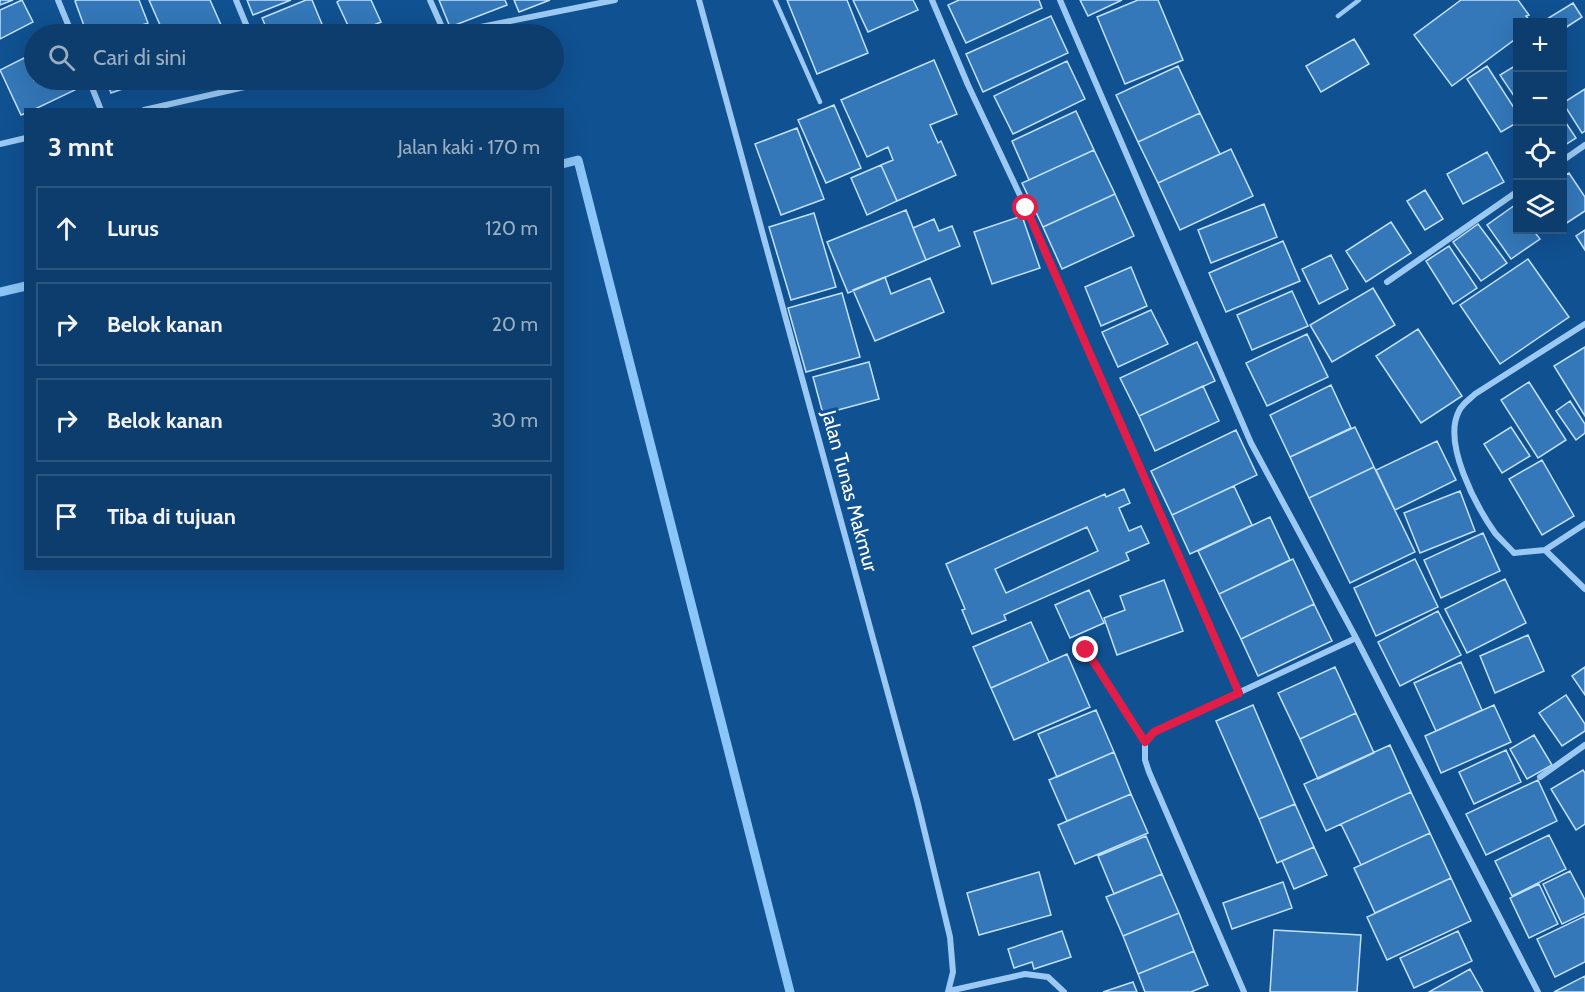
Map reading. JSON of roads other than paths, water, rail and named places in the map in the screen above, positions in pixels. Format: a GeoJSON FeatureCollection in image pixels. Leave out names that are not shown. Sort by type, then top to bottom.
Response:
{"type":"FeatureCollection","features":[{"type":"Feature","properties":{"kind":"street"},"geometry":{"type":"LineString","coordinates":[[58,0],[68,24]]}},
{"type":"Feature","properties":{"kind":"street"},"geometry":{"type":"LineString","coordinates":[[236,0],[246,24]]}},
{"type":"Feature","properties":{"kind":"street"},"geometry":{"type":"LineString","coordinates":[[430,0],[441,24]]}},
{"type":"Feature","properties":{"kind":"street"},"geometry":{"type":"LineString","coordinates":[[495,24],[615,0]]}},
{"type":"Feature","properties":{"kind":"street","name":"Jalan Tunas Makmur"},"geometry":{"type":"LineString","coordinates":[[699,0],[916,800],[950,937],[953,972],[948,991]]}},
{"type":"Feature","properties":{"kind":"street"},"geometry":{"type":"LineString","coordinates":[[932,0],[1239,693]]}},
{"type":"Feature","properties":{"kind":"street"},"geometry":{"type":"LineString","coordinates":[[1060,0],[1251,443],[1356,638],[1538,992]]}},
{"type":"Feature","properties":{"kind":"street"},"geometry":{"type":"LineString","coordinates":[[93,90],[100,108]]}},
{"type":"Feature","properties":{"kind":"street"},"geometry":{"type":"LineString","coordinates":[[153,108],[230,90]]}},
{"type":"Feature","properties":{"kind":"street"},"geometry":{"type":"LineString","coordinates":[[0,144],[24,138]]}},
{"type":"Feature","properties":{"kind":"street"},"geometry":{"type":"LineString","coordinates":[[1567,157],[1585,145]]}},
{"type":"Feature","properties":{"kind":"street"},"geometry":{"type":"LineString","coordinates":[[1387,282],[1513,194]]}},
{"type":"Feature","properties":{"kind":"street"},"geometry":{"type":"LineString","coordinates":[[1585,324],[1475,394],[1459,411],[1454,442],[1471,490],[1497,535],[1514,553],[1545,550],[1585,524]]}},
{"type":"Feature","properties":{"kind":"street"},"geometry":{"type":"LineString","coordinates":[[1545,550],[1585,589]]}},
{"type":"Feature","properties":{"kind":"street"},"geometry":{"type":"LineString","coordinates":[[1244,992],[1149,772],[1145,760],[1145,742],[1154,732],[1356,638]]}},
{"type":"Feature","properties":{"kind":"street"},"geometry":{"type":"LineString","coordinates":[[1540,777],[1585,745]]}},
{"type":"Feature","properties":{"kind":"street"},"geometry":{"type":"LineString","coordinates":[[948,991],[1025,974],[1048,977],[1064,992]]}},
{"type":"Feature","properties":{"kind":"lane"},"geometry":{"type":"LineString","coordinates":[[775,0],[819,102]]}},
{"type":"Feature","properties":{"kind":"lane"},"geometry":{"type":"LineString","coordinates":[[1338,16],[1359,0]]}},
{"type":"Feature","properties":{"kind":"lane"},"geometry":{"type":"LineString","coordinates":[[1086,650],[1145,742]]}},
{"type":"Feature","properties":{"kind":"waterway"},"geometry":{"type":"LineString","coordinates":[[564,164],[578,160],[790,992]]}},
{"type":"Feature","properties":{"kind":"waterway"},"geometry":{"type":"LineString","coordinates":[[0,292],[24,286]]}}]}
